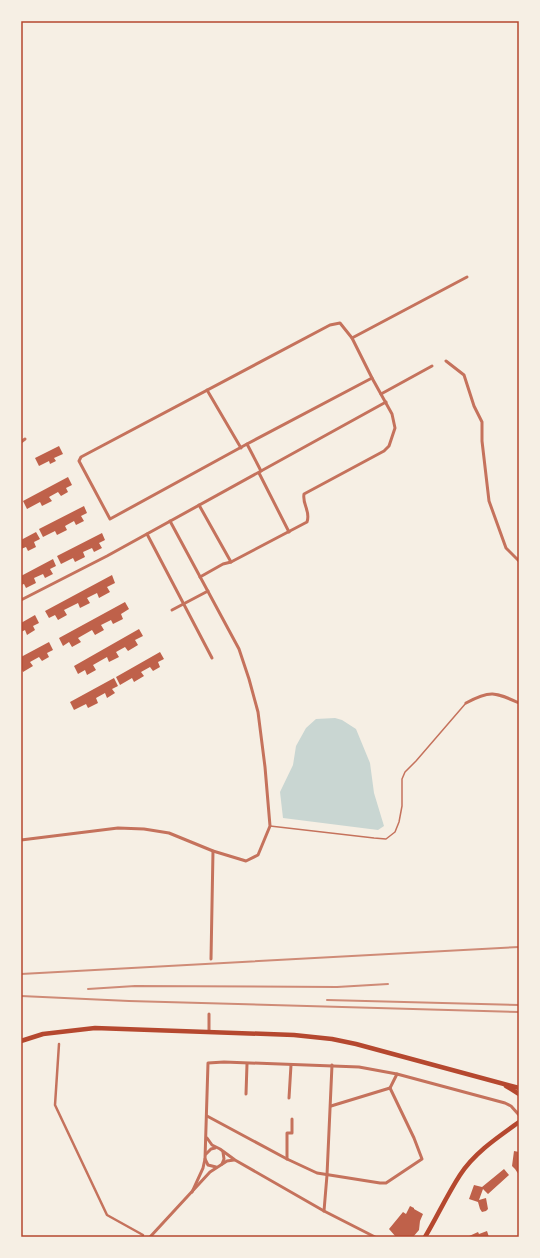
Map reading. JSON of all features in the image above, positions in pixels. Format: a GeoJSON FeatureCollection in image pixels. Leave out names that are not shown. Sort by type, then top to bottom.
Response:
{"type":"FeatureCollection","features":[{"type":"Feature","properties":{"kind":"main road"},"geometry":{"type":"LineString","coordinates":[[21,1041],[43,1034],[95,1028],[294,1035],[344,1041],[519,1088]]}},
{"type":"Feature","properties":{"kind":"main road"},"geometry":{"type":"LineString","coordinates":[[499,1082],[519,1094]]}},
{"type":"Feature","properties":{"kind":"main road"},"geometry":{"type":"LineString","coordinates":[[425,1237],[460,1175],[482,1150],[505,1131],[519,1122]]}},
{"type":"Feature","properties":{"kind":"street"},"geometry":{"type":"LineString","coordinates":[[352,338],[466,277]]}},
{"type":"Feature","properties":{"kind":"street"},"geometry":{"type":"LineString","coordinates":[[200,577],[307,522],[309,517],[303,499],[304,494],[384,451],[389,446],[395,428],[392,414],[352,338],[340,323],[330,325],[81,457],[79,461],[110,519],[372,378]]}},
{"type":"Feature","properties":{"kind":"street"},"geometry":{"type":"LineString","coordinates":[[446,361],[464,375],[474,406],[482,422],[482,441],[489,501],[506,548],[519,561]]}},
{"type":"Feature","properties":{"kind":"street"},"geometry":{"type":"LineString","coordinates":[[381,394],[432,366]]}},
{"type":"Feature","properties":{"kind":"street"},"geometry":{"type":"LineString","coordinates":[[207,390],[241,448]]}},
{"type":"Feature","properties":{"kind":"street"},"geometry":{"type":"LineString","coordinates":[[21,600],[107,556],[386,402]]}},
{"type":"Feature","properties":{"kind":"street"},"geometry":{"type":"LineString","coordinates":[[21,442],[25,439]]}},
{"type":"Feature","properties":{"kind":"street"},"geometry":{"type":"LineString","coordinates":[[247,444],[290,532]]}},
{"type":"Feature","properties":{"kind":"street"},"geometry":{"type":"LineString","coordinates":[[199,505],[231,562]]}},
{"type":"Feature","properties":{"kind":"street"},"geometry":{"type":"LineString","coordinates":[[21,840],[118,828],[144,829],[169,833],[213,851],[246,861],[258,855],[270,826],[265,767],[258,712],[239,649],[170,521]]}},
{"type":"Feature","properties":{"kind":"street"},"geometry":{"type":"LineString","coordinates":[[147,534],[212,658]]}},
{"type":"Feature","properties":{"kind":"street"},"geometry":{"type":"LineString","coordinates":[[172,610],[208,591]]}},
{"type":"Feature","properties":{"kind":"street"},"geometry":{"type":"LineString","coordinates":[[466,703],[479,696],[499,694],[519,704]]}},
{"type":"Feature","properties":{"kind":"street"},"geometry":{"type":"LineString","coordinates":[[211,959],[213,851]]}},
{"type":"Feature","properties":{"kind":"street"},"geometry":{"type":"LineString","coordinates":[[209,1014],[209,1032]]}},
{"type":"Feature","properties":{"kind":"street"},"geometry":{"type":"LineString","coordinates":[[59,1044],[55,1105],[107,1215],[143,1235]]}},
{"type":"Feature","properties":{"kind":"street"},"geometry":{"type":"LineString","coordinates":[[192,1192],[203,1168],[205,1157],[207,1138],[208,1063],[224,1062],[359,1067],[397,1074],[505,1103],[516,1110],[519,1115]]}},
{"type":"Feature","properties":{"kind":"street"},"geometry":{"type":"LineString","coordinates":[[246,1094],[247,1064]]}},
{"type":"Feature","properties":{"kind":"street"},"geometry":{"type":"LineString","coordinates":[[289,1098],[291,1065]]}},
{"type":"Feature","properties":{"kind":"street"},"geometry":{"type":"LineString","coordinates":[[324,1211],[331,1106],[332,1065]]}},
{"type":"Feature","properties":{"kind":"street"},"geometry":{"type":"LineString","coordinates":[[331,1106],[390,1088],[397,1074]]}},
{"type":"Feature","properties":{"kind":"street"},"geometry":{"type":"LineString","coordinates":[[207,1116],[287,1159],[317,1173],[386,1183],[422,1159],[414,1138],[390,1088]]}},
{"type":"Feature","properties":{"kind":"street"},"geometry":{"type":"LineString","coordinates":[[287,1159],[287,1133],[292,1133],[292,1119]]}},
{"type":"Feature","properties":{"kind":"street"},"geometry":{"type":"LineString","coordinates":[[207,1138],[212,1146],[235,1160],[324,1211],[375,1237]]}},
{"type":"Feature","properties":{"kind":"street"},"geometry":{"type":"LineString","coordinates":[[217,1148],[208,1150],[205,1157],[208,1165],[219,1166]]}},
{"type":"Feature","properties":{"kind":"street"},"geometry":{"type":"LineString","coordinates":[[219,1166],[224,1159],[222,1151]]}},
{"type":"Feature","properties":{"kind":"street"},"geometry":{"type":"LineString","coordinates":[[150,1237],[205,1176],[227,1161],[235,1160]]}},
{"type":"Feature","properties":{"kind":"lane"},"geometry":{"type":"LineString","coordinates":[[270,826],[386,839],[395,832],[400,822],[402,806],[402,779],[405,772],[466,703]]}},
{"type":"Feature","properties":{"kind":"shaded area"},"geometry":{"type":"Polygon","coordinates":[[[335,718],[342,720],[356,729],[370,763],[374,793],[384,826],[378,830],[283,818],[280,792],[293,765],[296,746],[306,728],[316,719],[335,718]]]}},
{"type":"Feature","properties":{"kind":"building"},"geometry":{"type":"Polygon","coordinates":[[[59,446],[63,454],[54,458],[56,461],[50,464],[49,461],[39,466],[35,458],[59,446]]]}},
{"type":"Feature","properties":{"kind":"building"},"geometry":{"type":"Polygon","coordinates":[[[68,477],[72,485],[66,488],[68,492],[61,496],[58,492],[49,497],[52,501],[42,506],[40,502],[27,509],[23,501],[68,477]]]}},
{"type":"Feature","properties":{"kind":"building"},"geometry":{"type":"Polygon","coordinates":[[[84,506],[87,513],[81,516],[84,521],[76,525],[74,521],[65,526],[67,530],[57,535],[55,531],[43,537],[39,529],[84,506]]]}},
{"type":"Feature","properties":{"kind":"building"},"geometry":{"type":"Polygon","coordinates":[[[36,532],[40,539],[34,542],[36,547],[28,551],[26,547],[21,549],[21,540],[36,532]]]}},
{"type":"Feature","properties":{"kind":"building"},"geometry":{"type":"Polygon","coordinates":[[[102,533],[105,540],[99,543],[102,548],[94,552],[92,548],[83,552],[85,557],[75,562],[73,558],[61,564],[57,556],[102,533]]]}},
{"type":"Feature","properties":{"kind":"building"},"geometry":{"type":"Polygon","coordinates":[[[53,559],[56,566],[50,569],[53,574],[45,578],[43,574],[34,578],[36,583],[26,588],[24,584],[21,585],[21,576],[53,559]]]}},
{"type":"Feature","properties":{"kind":"building"},"geometry":{"type":"Polygon","coordinates":[[[112,575],[115,583],[107,587],[110,592],[99,598],[97,593],[87,598],[90,603],[80,608],[78,603],[64,610],[67,615],[58,620],[55,615],[49,618],[45,611],[112,575]]]}},
{"type":"Feature","properties":{"kind":"building"},"geometry":{"type":"Polygon","coordinates":[[[125,602],[129,609],[121,614],[123,619],[113,624],[111,620],[101,625],[104,630],[95,635],[92,630],[78,638],[81,642],[72,647],[69,642],[63,646],[59,638],[125,602]]]}},
{"type":"Feature","properties":{"kind":"building"},"geometry":{"type":"Polygon","coordinates":[[[35,615],[39,623],[33,626],[35,630],[27,635],[25,630],[21,632],[21,623],[35,615]]]}},
{"type":"Feature","properties":{"kind":"building"},"geometry":{"type":"Polygon","coordinates":[[[139,629],[143,636],[135,640],[138,645],[128,651],[125,647],[116,652],[119,657],[109,662],[107,657],[93,665],[96,670],[87,675],[85,670],[78,674],[74,666],[139,629]]]}},
{"type":"Feature","properties":{"kind":"building"},"geometry":{"type":"Polygon","coordinates":[[[49,642],[53,650],[47,653],[49,657],[42,661],[39,657],[30,662],[33,666],[23,672],[21,668],[21,657],[49,642]]]}},
{"type":"Feature","properties":{"kind":"building"},"geometry":{"type":"Polygon","coordinates":[[[160,652],[164,659],[158,662],[160,667],[153,671],[150,667],[141,672],[144,676],[134,682],[132,678],[120,685],[116,677],[160,652]]]}},
{"type":"Feature","properties":{"kind":"building"},"geometry":{"type":"Polygon","coordinates":[[[114,678],[118,686],[112,689],[115,693],[107,698],[105,693],[96,698],[98,703],[88,708],[86,704],[74,710],[70,702],[114,678]]]}},
{"type":"Feature","properties":{"kind":"building"},"geometry":{"type":"Polygon","coordinates":[[[514,1151],[519,1152],[519,1175],[512,1166],[514,1151]]]}},
{"type":"Feature","properties":{"kind":"building"},"geometry":{"type":"Polygon","coordinates":[[[504,1169],[509,1175],[488,1194],[483,1189],[479,1200],[486,1198],[488,1209],[482,1212],[478,1202],[469,1199],[474,1185],[482,1187],[504,1169]]]}},
{"type":"Feature","properties":{"kind":"building"},"geometry":{"type":"Polygon","coordinates":[[[410,1206],[423,1214],[420,1221],[419,1230],[413,1237],[396,1237],[389,1229],[403,1212],[406,1214],[410,1206]]]}},
{"type":"Feature","properties":{"kind":"building"},"geometry":{"type":"Polygon","coordinates":[[[487,1231],[489,1237],[467,1237],[478,1232],[479,1234],[487,1231]]]}},
{"type":"Feature","properties":{"kind":"railway"},"geometry":{"type":"LineString","coordinates":[[21,974],[519,947]]}},
{"type":"Feature","properties":{"kind":"railway"},"geometry":{"type":"LineString","coordinates":[[88,989],[135,986],[337,987],[388,984]]}},
{"type":"Feature","properties":{"kind":"railway"},"geometry":{"type":"LineString","coordinates":[[21,996],[129,1001],[519,1012]]}},
{"type":"Feature","properties":{"kind":"railway"},"geometry":{"type":"LineString","coordinates":[[327,1000],[519,1005]]}}]}
